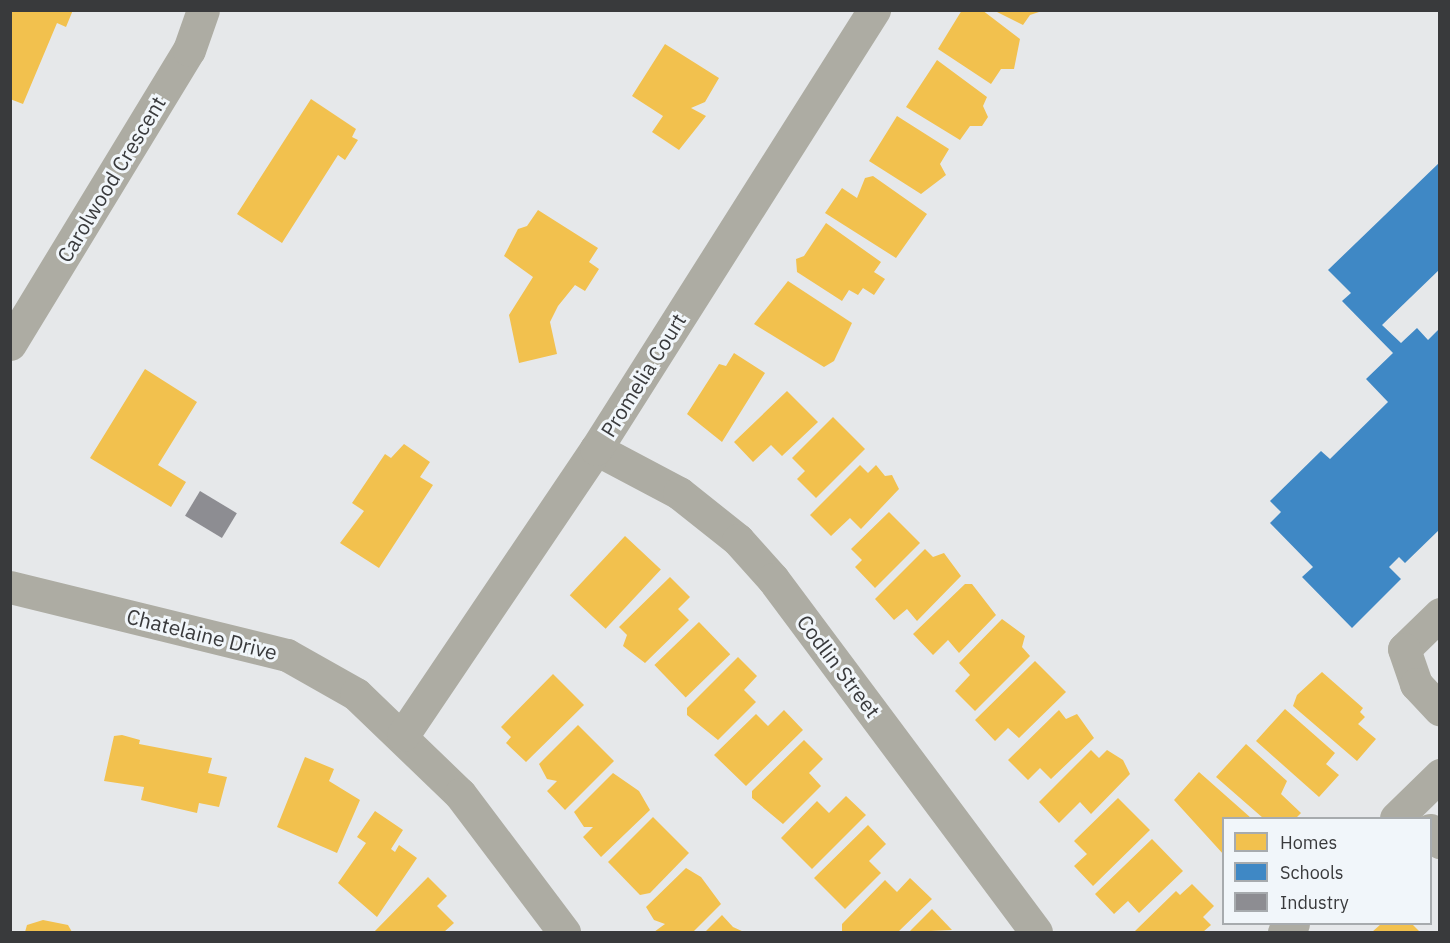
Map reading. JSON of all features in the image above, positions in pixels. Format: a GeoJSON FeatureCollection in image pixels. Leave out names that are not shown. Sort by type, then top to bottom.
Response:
{"type":"FeatureCollection","features":[{"type":"Feature","properties":{"kind":"street","name":"Carolwood Crescent"},"geometry":{"type":"LineString","coordinates":[[10,344],[189,50],[203,10]]}},
{"type":"Feature","properties":{"kind":"street","name":"Promelia Court"},"geometry":{"type":"LineString","coordinates":[[403,735],[596,449],[874,10]]}},
{"type":"Feature","properties":{"kind":"street","name":"Codlin Street"},"geometry":{"type":"LineString","coordinates":[[596,449],[679,493],[766,571],[1036,933]]}},
{"type":"Feature","properties":{"kind":"street","name":"Chatelaine Drive"},"geometry":{"type":"LineString","coordinates":[[10,587],[287,655],[356,694],[403,735],[460,794],[564,933]]}},
{"type":"Feature","properties":{"kind":"street"},"geometry":{"type":"LineString","coordinates":[[1440,614],[1404,649],[1416,684],[1440,710]]}},
{"type":"Feature","properties":{"kind":"street"},"geometry":{"type":"LineString","coordinates":[[1409,814],[1440,775]]}},
{"type":"Feature","properties":{"kind":"building: Homes"},"geometry":{"type":"Polygon","coordinates":[[[10,10],[73,10],[66,27],[57,23],[23,104],[10,99],[10,10]]]}},
{"type":"Feature","properties":{"kind":"building: Homes"},"geometry":{"type":"Polygon","coordinates":[[[962,10],[982,10],[1020,39],[1014,69],[1001,69],[991,84],[938,49],[962,10]]]}},
{"type":"Feature","properties":{"kind":"building: Homes"},"geometry":{"type":"Polygon","coordinates":[[[993,10],[1045,10],[1030,15],[1023,25],[993,10]]]}},
{"type":"Feature","properties":{"kind":"building: Homes"},"geometry":{"type":"Polygon","coordinates":[[[665,44],[719,78],[705,102],[691,108],[706,116],[679,150],[652,132],[663,116],[632,96],[665,44]]]}},
{"type":"Feature","properties":{"kind":"building: Homes"},"geometry":{"type":"Polygon","coordinates":[[[937,60],[987,97],[983,106],[988,117],[982,126],[970,126],[960,140],[906,107],[937,60]]]}},
{"type":"Feature","properties":{"kind":"building: Homes"},"geometry":{"type":"Polygon","coordinates":[[[311,99],[356,129],[352,137],[358,140],[345,160],[338,155],[282,243],[237,214],[311,99]]]}},
{"type":"Feature","properties":{"kind":"building: Homes"},"geometry":{"type":"Polygon","coordinates":[[[897,116],[949,149],[940,164],[946,175],[921,194],[869,161],[897,116]]]}},
{"type":"Feature","properties":{"kind":"building: Homes"},"geometry":{"type":"Polygon","coordinates":[[[873,176],[927,214],[896,258],[825,213],[842,188],[857,198],[865,178],[873,176]]]}},
{"type":"Feature","properties":{"kind":"building: Homes"},"geometry":{"type":"Polygon","coordinates":[[[538,210],[598,248],[589,262],[599,269],[585,291],[575,285],[558,306],[550,322],[557,354],[519,363],[509,315],[533,277],[504,256],[518,229],[527,226],[538,210]]]}},
{"type":"Feature","properties":{"kind":"building: Homes"},"geometry":{"type":"Polygon","coordinates":[[[826,223],[881,262],[874,272],[885,279],[874,295],[863,288],[858,295],[849,290],[842,301],[797,272],[796,259],[804,256],[826,223]]]}},
{"type":"Feature","properties":{"kind":"building: Homes"},"geometry":{"type":"Polygon","coordinates":[[[788,281],[852,323],[834,361],[824,367],[754,324],[788,281]]]}},
{"type":"Feature","properties":{"kind":"building: Homes"},"geometry":{"type":"Polygon","coordinates":[[[734,353],[765,373],[722,442],[687,414],[719,364],[726,366],[734,353]]]}},
{"type":"Feature","properties":{"kind":"building: Homes"},"geometry":{"type":"Polygon","coordinates":[[[145,369],[197,402],[158,465],[186,482],[171,507],[90,458],[145,369]]]}},
{"type":"Feature","properties":{"kind":"building: Homes"},"geometry":{"type":"Polygon","coordinates":[[[787,391],[818,422],[782,456],[771,445],[753,462],[734,442],[787,391]]]}},
{"type":"Feature","properties":{"kind":"building: Homes"},"geometry":{"type":"Polygon","coordinates":[[[833,417],[865,449],[816,498],[797,479],[805,471],[792,458],[833,417]]]}},
{"type":"Feature","properties":{"kind":"building: Homes"},"geometry":{"type":"Polygon","coordinates":[[[404,444],[430,462],[420,477],[433,485],[379,568],[340,543],[364,511],[352,503],[385,454],[391,458],[404,444]]]}},
{"type":"Feature","properties":{"kind":"building: Homes"},"geometry":{"type":"Polygon","coordinates":[[[860,465],[868,473],[876,465],[885,476],[892,475],[899,489],[861,529],[850,518],[831,536],[810,515],[860,465]]]}},
{"type":"Feature","properties":{"kind":"building: Homes"},"geometry":{"type":"Polygon","coordinates":[[[889,512],[920,543],[875,588],[855,567],[862,560],[851,549],[889,512]]]}},
{"type":"Feature","properties":{"kind":"building: Homes"},"geometry":{"type":"Polygon","coordinates":[[[625,536],[661,569],[606,629],[570,595],[625,536]]]}},
{"type":"Feature","properties":{"kind":"building: Homes"},"geometry":{"type":"Polygon","coordinates":[[[925,549],[933,557],[944,553],[961,576],[917,621],[907,609],[894,620],[875,599],[925,549]]]}},
{"type":"Feature","properties":{"kind":"building: Homes"},"geometry":{"type":"Polygon","coordinates":[[[670,577],[690,597],[678,609],[689,620],[645,663],[623,646],[627,635],[619,627],[670,577]]]}},
{"type":"Feature","properties":{"kind":"building: Homes"},"geometry":{"type":"Polygon","coordinates":[[[965,584],[972,584],[996,615],[959,653],[948,640],[933,655],[913,634],[965,584]]]}},
{"type":"Feature","properties":{"kind":"building: Homes"},"geometry":{"type":"Polygon","coordinates":[[[1002,619],[1025,636],[1022,647],[1030,656],[975,711],[955,691],[970,675],[959,663],[1002,619]]]}},
{"type":"Feature","properties":{"kind":"building: Homes"},"geometry":{"type":"Polygon","coordinates":[[[699,622],[730,654],[686,697],[654,665],[699,622]]]}},
{"type":"Feature","properties":{"kind":"building: Homes"},"geometry":{"type":"Polygon","coordinates":[[[738,657],[757,676],[744,690],[756,702],[718,740],[687,715],[687,708],[738,657]]]}},
{"type":"Feature","properties":{"kind":"building: Homes"},"geometry":{"type":"Polygon","coordinates":[[[1035,661],[1066,692],[1019,738],[1008,728],[995,741],[975,720],[1035,661]]]}},
{"type":"Feature","properties":{"kind":"building: Homes"},"geometry":{"type":"Polygon","coordinates":[[[1322,672],[1363,708],[1360,712],[1365,717],[1358,724],[1376,739],[1357,761],[1293,706],[1297,695],[1322,672]]]}},
{"type":"Feature","properties":{"kind":"building: Homes"},"geometry":{"type":"Polygon","coordinates":[[[553,674],[584,705],[526,762],[506,743],[511,737],[501,727],[553,674]]]}},
{"type":"Feature","properties":{"kind":"building: Homes"},"geometry":{"type":"Polygon","coordinates":[[[1285,709],[1335,753],[1326,764],[1339,775],[1319,797],[1256,741],[1285,709]]]}},
{"type":"Feature","properties":{"kind":"building: Homes"},"geometry":{"type":"Polygon","coordinates":[[[784,710],[803,730],[746,786],[714,755],[756,714],[768,726],[784,710]]]}},
{"type":"Feature","properties":{"kind":"building: Homes"},"geometry":{"type":"Polygon","coordinates":[[[1059,710],[1066,719],[1077,714],[1094,738],[1051,779],[1040,768],[1028,780],[1008,760],[1059,710]]]}},
{"type":"Feature","properties":{"kind":"building: Homes"},"geometry":{"type":"Polygon","coordinates":[[[578,725],[614,761],[565,810],[547,791],[557,781],[547,779],[539,764],[578,725]]]}},
{"type":"Feature","properties":{"kind":"building: Homes"},"geometry":{"type":"Polygon","coordinates":[[[122,735],[140,740],[139,744],[212,758],[208,773],[227,777],[219,807],[199,803],[197,813],[141,800],[144,787],[104,781],[114,736],[122,735]]]}},
{"type":"Feature","properties":{"kind":"building: Homes"},"geometry":{"type":"Polygon","coordinates":[[[804,740],[823,759],[809,773],[821,786],[783,824],[752,798],[752,791],[804,740]]]}},
{"type":"Feature","properties":{"kind":"building: Homes"},"geometry":{"type":"Polygon","coordinates":[[[1246,744],[1287,781],[1281,794],[1301,813],[1297,817],[1262,817],[1216,777],[1246,744]]]}},
{"type":"Feature","properties":{"kind":"building: Homes"},"geometry":{"type":"Polygon","coordinates":[[[1091,750],[1099,758],[1107,750],[1123,760],[1130,774],[1091,814],[1080,802],[1059,823],[1039,802],[1091,750]]]}},
{"type":"Feature","properties":{"kind":"building: Homes"},"geometry":{"type":"Polygon","coordinates":[[[305,757],[334,769],[329,781],[360,800],[337,853],[277,827],[305,757]]]}},
{"type":"Feature","properties":{"kind":"building: Homes"},"geometry":{"type":"Polygon","coordinates":[[[1199,772],[1250,817],[1222,817],[1222,853],[1174,800],[1199,772]]]}},
{"type":"Feature","properties":{"kind":"building: Homes"},"geometry":{"type":"Polygon","coordinates":[[[613,773],[639,791],[650,810],[601,857],[583,837],[593,827],[584,827],[574,812],[613,773]]]}},
{"type":"Feature","properties":{"kind":"building: Homes"},"geometry":{"type":"Polygon","coordinates":[[[846,796],[866,815],[812,869],[781,838],[817,801],[829,813],[846,796]]]}},
{"type":"Feature","properties":{"kind":"building: Homes"},"geometry":{"type":"Polygon","coordinates":[[[1118,798],[1150,830],[1093,886],[1074,866],[1087,854],[1074,841],[1118,798]]]}},
{"type":"Feature","properties":{"kind":"building: Homes"},"geometry":{"type":"Polygon","coordinates":[[[375,811],[403,830],[391,849],[395,852],[399,845],[417,858],[377,917],[338,883],[366,843],[357,837],[375,811]]]}},
{"type":"Feature","properties":{"kind":"building: Homes"},"geometry":{"type":"Polygon","coordinates":[[[653,817],[689,853],[650,893],[640,895],[608,862],[653,817]]]}},
{"type":"Feature","properties":{"kind":"building: Homes"},"geometry":{"type":"Polygon","coordinates":[[[868,825],[886,844],[869,861],[881,873],[845,909],[814,878],[868,825]]]}},
{"type":"Feature","properties":{"kind":"building: Homes"},"geometry":{"type":"Polygon","coordinates":[[[1152,839],[1183,871],[1139,913],[1128,901],[1114,914],[1095,894],[1152,839]]]}},
{"type":"Feature","properties":{"kind":"building: Homes"},"geometry":{"type":"Polygon","coordinates":[[[686,868],[701,877],[721,904],[693,932],[654,932],[665,924],[654,920],[646,907],[686,868]]]}},
{"type":"Feature","properties":{"kind":"building: Homes"},"geometry":{"type":"Polygon","coordinates":[[[428,877],[447,896],[437,906],[454,923],[444,932],[374,932],[428,877]]]}},
{"type":"Feature","properties":{"kind":"building: Homes"},"geometry":{"type":"Polygon","coordinates":[[[910,878],[932,899],[898,932],[842,931],[842,924],[885,880],[897,892],[910,878]]]}},
{"type":"Feature","properties":{"kind":"building: Homes"},"geometry":{"type":"Polygon","coordinates":[[[1192,884],[1214,906],[1203,917],[1211,925],[1203,932],[1134,932],[1176,891],[1180,895],[1192,884]]]}},
{"type":"Feature","properties":{"kind":"building: Homes"},"geometry":{"type":"Polygon","coordinates":[[[932,909],[952,930],[909,932],[932,909]]]}},
{"type":"Feature","properties":{"kind":"building: Homes"},"geometry":{"type":"Polygon","coordinates":[[[722,915],[733,927],[744,932],[705,932],[722,915]]]}},
{"type":"Feature","properties":{"kind":"building: Homes"},"geometry":{"type":"Polygon","coordinates":[[[43,920],[68,925],[72,932],[25,932],[27,925],[43,920]]]}},
{"type":"Feature","properties":{"kind":"building: Homes"},"geometry":{"type":"Polygon","coordinates":[[[1380,925],[1413,925],[1420,932],[1372,932],[1380,925]]]}},
{"type":"Feature","properties":{"kind":"building: Schools"},"geometry":{"type":"Polygon","coordinates":[[[1440,162],[1440,269],[1382,325],[1401,343],[1417,328],[1428,340],[1440,328],[1440,529],[1405,563],[1399,557],[1389,567],[1401,579],[1352,628],[1302,577],[1313,567],[1270,523],[1281,512],[1270,501],[1321,451],[1330,459],[1388,402],[1366,379],[1393,353],[1342,301],[1351,293],[1328,270],[1440,162]]]}},
{"type":"Feature","properties":{"kind":"building: Industry"},"geometry":{"type":"Polygon","coordinates":[[[200,491],[237,513],[222,538],[185,516],[200,491]]]}}]}
